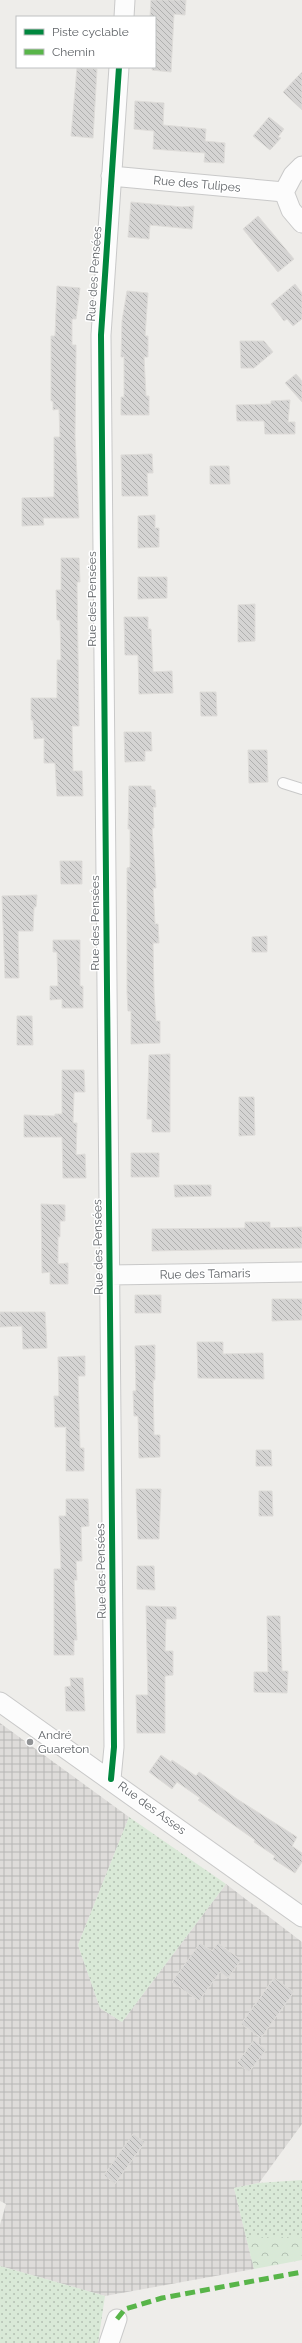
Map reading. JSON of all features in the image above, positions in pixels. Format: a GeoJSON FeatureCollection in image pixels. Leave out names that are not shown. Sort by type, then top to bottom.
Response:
{"type":"FeatureCollection","features":[{"type":"Feature","properties":{"kind":"street"},"geometry":{"type":"LineString","coordinates":[[124,16],[125,0]]}},
{"type":"Feature","properties":{"kind":"street","name":"Rue des Pensées"},"geometry":{"type":"LineString","coordinates":[[112,1780],[114,1747],[101,335],[119,68]]}},
{"type":"Feature","properties":{"kind":"street"},"geometry":{"type":"LineString","coordinates":[[302,166],[293,175],[284,192],[291,210],[302,223]]}},
{"type":"Feature","properties":{"kind":"street","name":"Rue des Tulipes"},"geometry":{"type":"LineString","coordinates":[[111,176],[284,192]]}},
{"type":"Feature","properties":{"kind":"street","name":"Rue des Tamaris"},"geometry":{"type":"LineString","coordinates":[[109,1275],[302,1272]]}},
{"type":"Feature","properties":{"kind":"street","name":"Rue des Asses"},"geometry":{"type":"LineString","coordinates":[[0,1702],[112,1780],[302,1917]]}},
{"type":"Feature","properties":{"kind":"street"},"geometry":{"type":"LineString","coordinates":[[109,2343],[117,2319]]}},
{"type":"Feature","properties":{"kind":"lane"},"geometry":{"type":"LineString","coordinates":[[283,783],[302,790]]}},
{"type":"Feature","properties":{"kind":"shaded area"},"geometry":{"type":"Polygon","coordinates":[[[0,1723],[129,1817],[78,1945],[100,2008],[122,2022],[226,1884],[302,1942],[302,2124],[259,2183],[234,2188],[254,2269],[105,2296],[0,2266],[0,2225],[6,2204],[0,2201],[0,1723]]]}},
{"type":"Feature","properties":{"kind":"green space"},"geometry":{"type":"Polygon","coordinates":[[[129,1817],[226,1884],[122,2022],[100,2008],[78,1945],[129,1817]]]}},
{"type":"Feature","properties":{"kind":"green space"},"geometry":{"type":"Polygon","coordinates":[[[302,2180],[302,2237],[246,2237],[234,2188],[259,2183],[302,2180]]]}},
{"type":"Feature","properties":{"kind":"green space"},"geometry":{"type":"Polygon","coordinates":[[[246,2237],[302,2237],[302,2260],[254,2269],[246,2237]]]}},
{"type":"Feature","properties":{"kind":"green space"},"geometry":{"type":"Polygon","coordinates":[[[0,2266],[105,2296],[98,2343],[0,2343],[0,2266]]]}},
{"type":"Feature","properties":{"kind":"building"},"geometry":{"type":"Polygon","coordinates":[[[151,0],[186,0],[185,15],[174,14],[171,72],[152,70],[152,68],[156,68],[156,16],[150,16],[151,0]]]}},
{"type":"Feature","properties":{"kind":"building"},"geometry":{"type":"Polygon","coordinates":[[[77,68],[97,69],[93,138],[71,136],[77,68]]]}},
{"type":"Feature","properties":{"kind":"building"},"geometry":{"type":"Polygon","coordinates":[[[302,72],[302,110],[283,92],[302,72]]]}},
{"type":"Feature","properties":{"kind":"building"},"geometry":{"type":"Polygon","coordinates":[[[135,101],[164,103],[163,125],[206,129],[205,141],[225,143],[224,163],[204,162],[205,153],[153,149],[154,131],[134,129],[135,101]]]}},
{"type":"Feature","properties":{"kind":"building"},"geometry":{"type":"Polygon","coordinates":[[[269,117],[284,129],[278,137],[281,138],[270,150],[253,136],[269,117]]]}},
{"type":"Feature","properties":{"kind":"building"},"geometry":{"type":"Polygon","coordinates":[[[131,202],[182,207],[194,206],[192,229],[150,225],[149,239],[128,237],[131,202]]]}},
{"type":"Feature","properties":{"kind":"building"},"geometry":{"type":"Polygon","coordinates":[[[258,216],[294,259],[278,272],[243,229],[258,216]]]}},
{"type":"Feature","properties":{"kind":"building"},"geometry":{"type":"Polygon","coordinates":[[[295,284],[302,293],[302,319],[293,326],[287,319],[284,321],[271,304],[295,284]]]}},
{"type":"Feature","properties":{"kind":"building"},"geometry":{"type":"Polygon","coordinates":[[[57,286],[80,288],[76,319],[72,319],[72,345],[76,345],[75,436],[79,518],[43,518],[44,525],[22,526],[22,498],[54,497],[54,437],[60,437],[59,409],[53,410],[53,401],[51,401],[51,336],[55,336],[57,286]]]}},
{"type":"Feature","properties":{"kind":"building"},"geometry":{"type":"Polygon","coordinates":[[[127,291],[148,293],[145,336],[148,336],[148,357],[144,357],[146,396],[149,396],[149,415],[121,415],[121,397],[124,397],[124,357],[121,357],[122,321],[127,291]]]}},
{"type":"Feature","properties":{"kind":"building"},"geometry":{"type":"Polygon","coordinates":[[[240,341],[264,341],[273,352],[254,368],[241,368],[240,341]]]}},
{"type":"Feature","properties":{"kind":"building"},"geometry":{"type":"Polygon","coordinates":[[[296,374],[302,381],[302,402],[285,383],[296,374]]]}},
{"type":"Feature","properties":{"kind":"building"},"geometry":{"type":"Polygon","coordinates":[[[290,400],[288,422],[295,422],[295,434],[265,434],[264,421],[237,421],[236,405],[271,404],[271,401],[290,400]]]}},
{"type":"Feature","properties":{"kind":"building"},"geometry":{"type":"Polygon","coordinates":[[[152,454],[153,473],[147,473],[148,496],[122,496],[121,455],[152,454]]]}},
{"type":"Feature","properties":{"kind":"building"},"geometry":{"type":"Polygon","coordinates":[[[210,466],[229,466],[230,484],[210,484],[210,466]]]}},
{"type":"Feature","properties":{"kind":"building"},"geometry":{"type":"Polygon","coordinates":[[[155,515],[155,528],[159,528],[159,547],[138,548],[138,516],[155,515]]]}},
{"type":"Feature","properties":{"kind":"building"},"geometry":{"type":"Polygon","coordinates":[[[61,558],[79,558],[80,582],[77,582],[79,726],[72,726],[73,771],[82,771],[83,796],[57,796],[55,763],[44,763],[44,738],[34,739],[33,720],[31,720],[31,698],[57,698],[57,660],[61,660],[60,620],[57,620],[56,590],[61,590],[61,558]]]}},
{"type":"Feature","properties":{"kind":"building"},"geometry":{"type":"Polygon","coordinates":[[[138,577],[167,577],[167,598],[138,599],[138,577]]]}},
{"type":"Feature","properties":{"kind":"building"},"geometry":{"type":"Polygon","coordinates":[[[255,604],[255,641],[238,642],[238,605],[255,604]]]}},
{"type":"Feature","properties":{"kind":"building"},"geometry":{"type":"Polygon","coordinates":[[[124,617],[148,617],[148,629],[151,629],[153,672],[172,671],[173,693],[139,694],[138,655],[125,655],[124,617]]]}},
{"type":"Feature","properties":{"kind":"building"},"geometry":{"type":"Polygon","coordinates":[[[200,692],[216,692],[217,716],[201,716],[200,692]]]}},
{"type":"Feature","properties":{"kind":"building"},"geometry":{"type":"Polygon","coordinates":[[[124,732],[151,732],[152,751],[145,751],[145,761],[125,762],[124,732]]]}},
{"type":"Feature","properties":{"kind":"building"},"geometry":{"type":"Polygon","coordinates":[[[248,750],[267,750],[268,782],[249,783],[248,750]]]}},
{"type":"Feature","properties":{"kind":"building"},"geometry":{"type":"Polygon","coordinates":[[[129,786],[151,786],[151,789],[155,790],[156,807],[153,807],[154,828],[152,828],[156,888],[153,888],[155,924],[158,924],[159,943],[153,943],[156,1021],[160,1021],[160,1043],[131,1044],[131,1011],[128,1011],[127,992],[127,868],[130,867],[130,829],[128,829],[129,786]]]}},
{"type":"Feature","properties":{"kind":"building"},"geometry":{"type":"Polygon","coordinates":[[[60,861],[82,861],[82,884],[61,884],[60,861]]]}},
{"type":"Feature","properties":{"kind":"building"},"geometry":{"type":"Polygon","coordinates":[[[37,895],[36,907],[34,907],[33,931],[18,931],[19,978],[5,978],[2,896],[37,895]]]}},
{"type":"Feature","properties":{"kind":"building"},"geometry":{"type":"Polygon","coordinates":[[[267,936],[267,952],[252,952],[252,937],[267,936]]]}},
{"type":"Feature","properties":{"kind":"building"},"geometry":{"type":"Polygon","coordinates":[[[53,940],[80,940],[80,986],[83,986],[83,1008],[62,1008],[62,999],[50,1000],[50,986],[58,986],[57,952],[53,952],[53,940]]]}},
{"type":"Feature","properties":{"kind":"building"},"geometry":{"type":"Polygon","coordinates":[[[17,1016],[32,1016],[33,1045],[17,1045],[17,1016]]]}},
{"type":"Feature","properties":{"kind":"building"},"geometry":{"type":"Polygon","coordinates":[[[170,1054],[170,1132],[152,1132],[152,1119],[147,1119],[149,1055],[170,1054]]]}},
{"type":"Feature","properties":{"kind":"building"},"geometry":{"type":"Polygon","coordinates":[[[62,1070],[84,1070],[85,1092],[74,1092],[73,1123],[77,1123],[76,1155],[85,1154],[86,1178],[63,1178],[62,1137],[24,1137],[24,1115],[55,1116],[55,1114],[62,1114],[62,1070]]]}},
{"type":"Feature","properties":{"kind":"building"},"geometry":{"type":"Polygon","coordinates":[[[239,1097],[254,1097],[255,1135],[239,1136],[239,1097]]]}},
{"type":"Feature","properties":{"kind":"building"},"geometry":{"type":"Polygon","coordinates":[[[131,1153],[159,1153],[159,1177],[131,1177],[131,1153]]]}},
{"type":"Feature","properties":{"kind":"building"},"geometry":{"type":"Polygon","coordinates":[[[174,1185],[211,1185],[211,1196],[175,1197],[174,1185]]]}},
{"type":"Feature","properties":{"kind":"building"},"geometry":{"type":"Polygon","coordinates":[[[41,1204],[65,1205],[65,1221],[60,1221],[60,1237],[58,1237],[58,1264],[68,1263],[68,1284],[50,1284],[50,1272],[42,1273],[41,1204]]]}},
{"type":"Feature","properties":{"kind":"building"},"geometry":{"type":"Polygon","coordinates":[[[245,1222],[270,1222],[270,1228],[302,1227],[302,1248],[152,1251],[152,1229],[245,1228],[245,1222]]]}},
{"type":"Feature","properties":{"kind":"building"},"geometry":{"type":"Polygon","coordinates":[[[135,1295],[161,1295],[161,1313],[135,1313],[135,1295]]]}},
{"type":"Feature","properties":{"kind":"building"},"geometry":{"type":"Polygon","coordinates":[[[272,1299],[302,1299],[302,1320],[272,1321],[272,1299]]]}},
{"type":"Feature","properties":{"kind":"building"},"geometry":{"type":"Polygon","coordinates":[[[0,1312],[45,1312],[47,1348],[23,1349],[22,1326],[0,1327],[0,1312]]]}},
{"type":"Feature","properties":{"kind":"building"},"geometry":{"type":"Polygon","coordinates":[[[197,1342],[223,1342],[223,1354],[263,1353],[264,1379],[198,1378],[197,1342]]]}},
{"type":"Feature","properties":{"kind":"building"},"geometry":{"type":"Polygon","coordinates":[[[155,1345],[155,1380],[153,1380],[154,1435],[160,1435],[160,1457],[139,1458],[138,1416],[134,1416],[133,1391],[136,1391],[135,1346],[155,1345]]]}},
{"type":"Feature","properties":{"kind":"building"},"geometry":{"type":"Polygon","coordinates":[[[85,1356],[85,1376],[78,1376],[80,1448],[84,1448],[84,1471],[66,1471],[66,1427],[55,1427],[54,1396],[59,1396],[58,1357],[85,1356]]]}},
{"type":"Feature","properties":{"kind":"building"},"geometry":{"type":"Polygon","coordinates":[[[256,1450],[271,1450],[272,1466],[256,1466],[256,1450]]]}},
{"type":"Feature","properties":{"kind":"building"},"geometry":{"type":"Polygon","coordinates":[[[136,1489],[161,1489],[159,1539],[138,1539],[136,1489]]]}},
{"type":"Feature","properties":{"kind":"building"},"geometry":{"type":"Polygon","coordinates":[[[259,1491],[272,1491],[273,1516],[259,1516],[259,1491]]]}},
{"type":"Feature","properties":{"kind":"building"},"geometry":{"type":"Polygon","coordinates":[[[66,1499],[88,1499],[89,1526],[81,1527],[82,1561],[76,1561],[77,1580],[74,1580],[77,1640],[74,1640],[74,1655],[54,1655],[54,1569],[61,1569],[59,1516],[66,1516],[66,1499]]]}},
{"type":"Feature","properties":{"kind":"building"},"geometry":{"type":"Polygon","coordinates":[[[137,1566],[154,1566],[155,1590],[137,1589],[137,1566]]]}},
{"type":"Feature","properties":{"kind":"building"},"geometry":{"type":"Polygon","coordinates":[[[146,1606],[176,1607],[176,1619],[166,1619],[165,1651],[173,1651],[173,1675],[165,1676],[165,1733],[137,1733],[136,1695],[148,1695],[146,1606]]]}},
{"type":"Feature","properties":{"kind":"building"},"geometry":{"type":"Polygon","coordinates":[[[267,1616],[280,1616],[282,1671],[288,1671],[287,1693],[254,1692],[254,1672],[268,1672],[267,1616]]]}},
{"type":"Feature","properties":{"kind":"building"},"geometry":{"type":"Polygon","coordinates":[[[70,1678],[83,1678],[85,1711],[66,1711],[65,1687],[71,1686],[70,1678]]]}},
{"type":"Feature","properties":{"kind":"building"},"geometry":{"type":"Polygon","coordinates":[[[161,1755],[171,1762],[172,1760],[196,1776],[199,1772],[237,1799],[297,1837],[292,1846],[302,1853],[302,1862],[295,1873],[273,1859],[275,1856],[198,1800],[200,1798],[177,1782],[172,1789],[149,1772],[161,1755]]]}},
{"type":"Feature","properties":{"kind":"building"},"geometry":{"type":"Polygon","coordinates":[[[200,1943],[212,1951],[218,1943],[241,1960],[228,1978],[220,1972],[199,2001],[172,1982],[200,1943]]]}},
{"type":"Feature","properties":{"kind":"building"},"geometry":{"type":"Polygon","coordinates":[[[274,1978],[294,1992],[261,2038],[241,2024],[274,1978]]]}},
{"type":"Feature","properties":{"kind":"building"},"geometry":{"type":"Polygon","coordinates":[[[254,2040],[266,2050],[249,2072],[237,2063],[254,2040]]]}},
{"type":"Feature","properties":{"kind":"building"},"geometry":{"type":"Polygon","coordinates":[[[133,2134],[145,2142],[115,2184],[104,2175],[133,2134]]]}},
{"type":"Feature","properties":{"kind":"marked path"},"geometry":{"type":"LineString","coordinates":[[117,2319],[125,2309],[162,2298],[302,2272]]}},
{"type":"Feature","properties":{"kind":"cycle path"},"geometry":{"type":"LineString","coordinates":[[111,1779],[114,1747],[101,335],[119,68]]}},
{"type":"Feature","properties":{"kind":"place","name":"André Guareton"},"geometry":{"type":"Point","coordinates":[30,1742]}}]}
